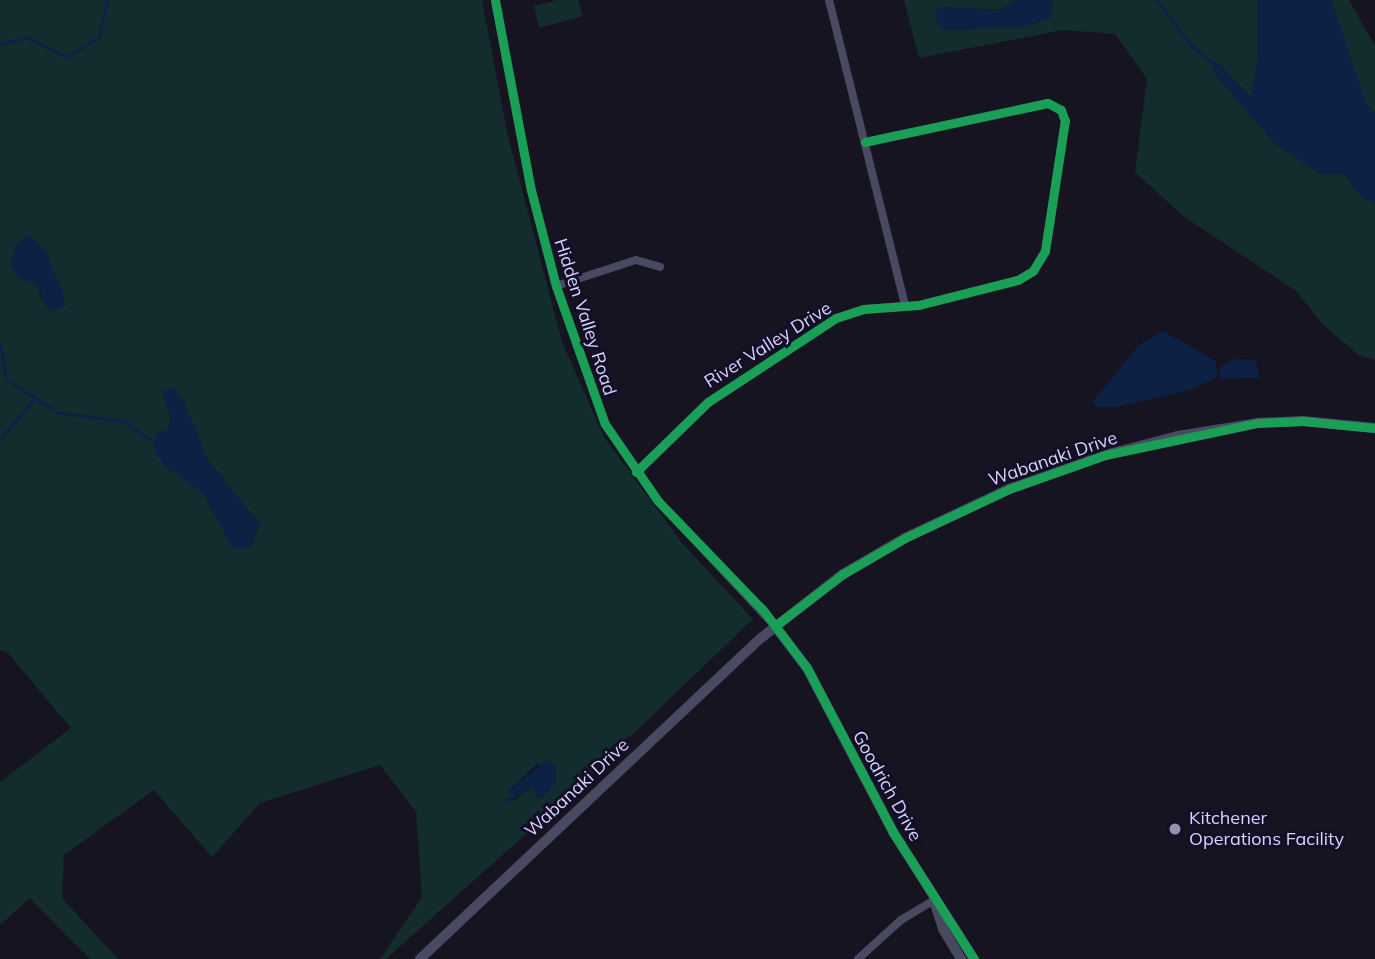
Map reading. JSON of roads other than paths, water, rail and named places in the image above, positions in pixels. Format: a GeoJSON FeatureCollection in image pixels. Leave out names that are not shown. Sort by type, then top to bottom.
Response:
{"type":"FeatureCollection","features":[{"type":"Feature","properties":{"kind":"street","name":"Hidden Valley Road"},"geometry":{"type":"LineString","coordinates":[[495,0],[531,190],[556,286],[589,387],[605,424],[636,472],[775,626]]}},
{"type":"Feature","properties":{"kind":"street"},"geometry":{"type":"LineString","coordinates":[[829,0],[905,305]]}},
{"type":"Feature","properties":{"kind":"street","name":"River Valley Drive"},"geometry":{"type":"LineString","coordinates":[[636,472],[708,402],[836,318],[864,309],[905,305],[1018,280],[1033,271],[1045,251],[1065,121],[1061,110],[1048,103],[865,142]]}},
{"type":"Feature","properties":{"kind":"street"},"geometry":{"type":"LineString","coordinates":[[556,286],[636,260],[660,267]]}},
{"type":"Feature","properties":{"kind":"street","name":"Wabanaki Drive"},"geometry":{"type":"LineString","coordinates":[[420,959],[775,626],[843,574],[905,538],[1009,489],[1105,455],[1257,423],[1303,421],[1375,428]]}},
{"type":"Feature","properties":{"kind":"street","name":"Goodrich Drive"},"geometry":{"type":"LineString","coordinates":[[775,626],[807,668],[934,900],[974,959]]}},
{"type":"Feature","properties":{"kind":"street"},"geometry":{"type":"LineString","coordinates":[[858,959],[901,920],[934,900]]}},
{"type":"Feature","properties":{"kind":"street","name":"Goodrich Drive"},"geometry":{"type":"LineString","coordinates":[[934,900],[943,929],[961,959]]}},
{"type":"Feature","properties":{"kind":"water"},"geometry":{"type":"Polygon","coordinates":[[[1017,0],[1053,0],[1050,18],[1022,28],[942,30],[934,16],[940,7],[1000,10],[1017,0]]]}},
{"type":"Feature","properties":{"kind":"water"},"geometry":{"type":"Polygon","coordinates":[[[1258,0],[1331,0],[1365,102],[1375,114],[1375,204],[1359,194],[1344,173],[1321,174],[1275,144],[1214,73],[1212,62],[1219,63],[1251,97],[1258,60],[1258,0]]]}},
{"type":"Feature","properties":{"kind":"water"},"geometry":{"type":"Polygon","coordinates":[[[29,235],[46,252],[63,294],[66,305],[54,312],[46,307],[38,286],[19,278],[10,265],[15,245],[29,235]]]}},
{"type":"Feature","properties":{"kind":"water"},"geometry":{"type":"Polygon","coordinates":[[[1163,331],[1216,361],[1217,378],[1189,390],[1116,407],[1096,407],[1093,401],[1139,345],[1163,331]]]}},
{"type":"Feature","properties":{"kind":"water"},"geometry":{"type":"Polygon","coordinates":[[[1234,359],[1256,360],[1259,378],[1220,379],[1220,367],[1234,359]]]}},
{"type":"Feature","properties":{"kind":"water"},"geometry":{"type":"Polygon","coordinates":[[[173,387],[183,400],[207,459],[260,525],[250,547],[233,549],[202,492],[167,468],[154,451],[156,434],[169,429],[171,418],[162,392],[173,387]]]}},
{"type":"Feature","properties":{"kind":"water"},"geometry":{"type":"Polygon","coordinates":[[[546,761],[556,766],[556,783],[543,797],[536,798],[534,786],[506,804],[504,799],[517,794],[508,794],[510,789],[546,761]]]}},
{"type":"Feature","properties":{"kind":"waterway"},"geometry":{"type":"LineString","coordinates":[[0,44],[26,37],[67,57],[99,37],[107,0]]}},
{"type":"Feature","properties":{"kind":"waterway"},"geometry":{"type":"LineString","coordinates":[[1157,0],[1191,45],[1212,62]]}},
{"type":"Feature","properties":{"kind":"waterway"},"geometry":{"type":"LineString","coordinates":[[0,342],[7,380],[57,412],[124,421],[155,443]]}},
{"type":"Feature","properties":{"kind":"waterway"},"geometry":{"type":"LineString","coordinates":[[0,439],[34,399]]}},
{"type":"Feature","properties":{"kind":"place","name":"Kitchener Operations Facility"},"geometry":{"type":"Point","coordinates":[1175,829]}}]}
